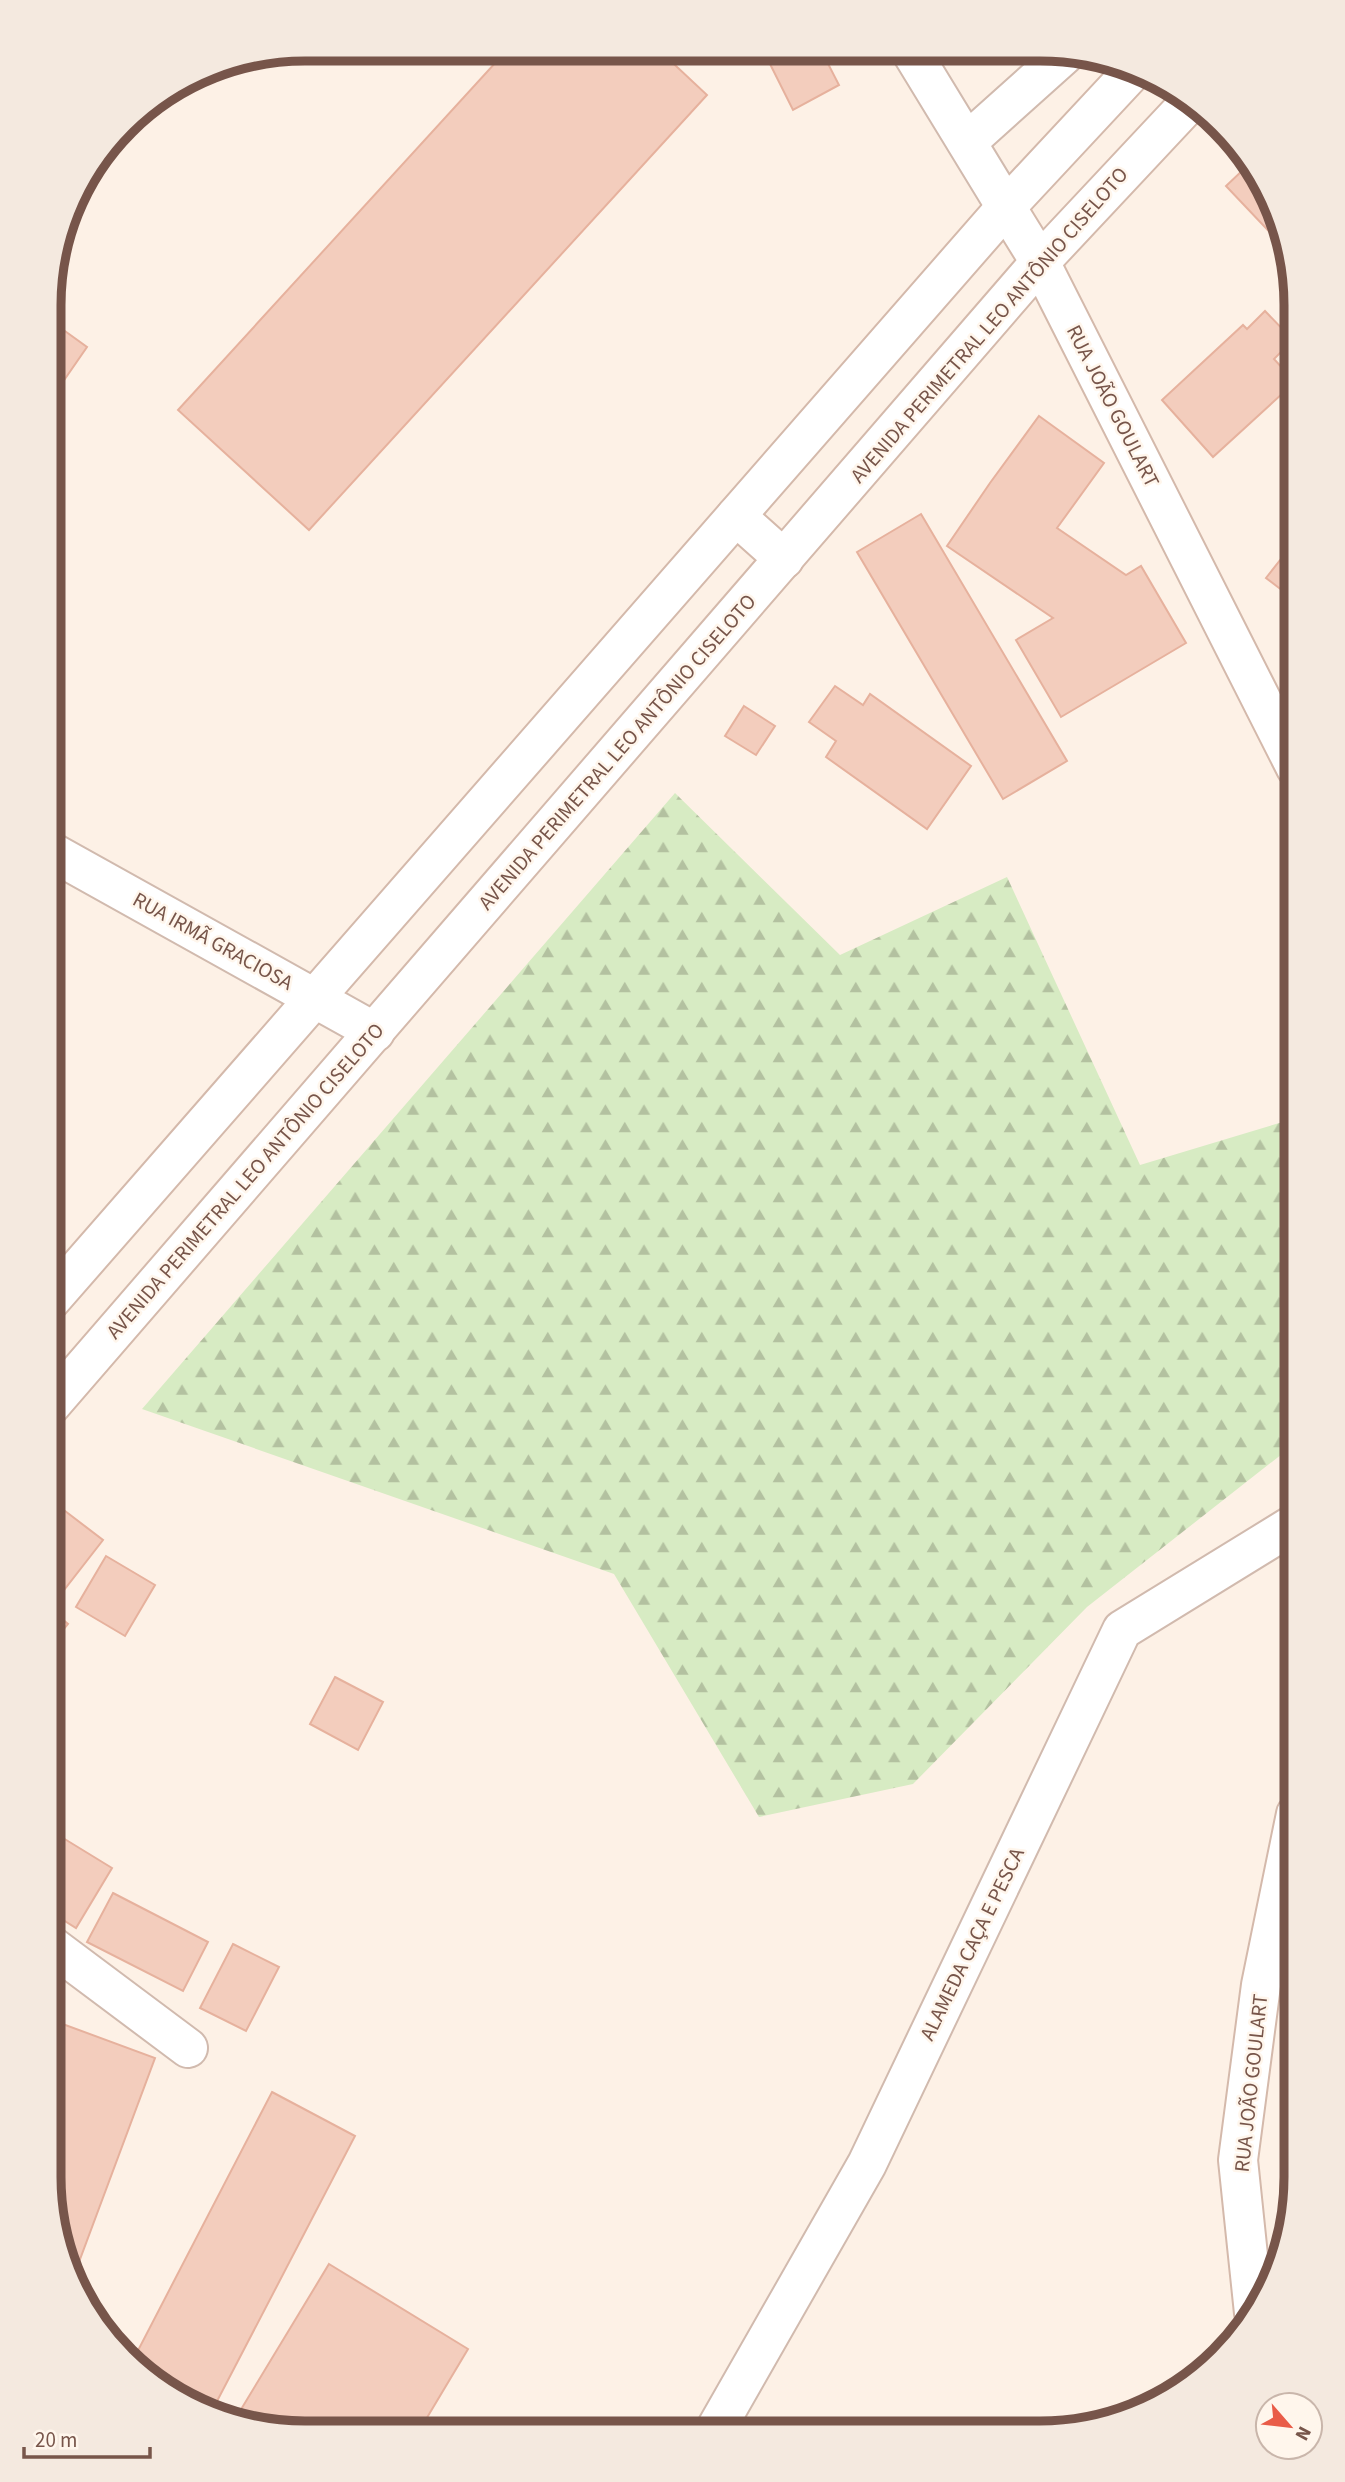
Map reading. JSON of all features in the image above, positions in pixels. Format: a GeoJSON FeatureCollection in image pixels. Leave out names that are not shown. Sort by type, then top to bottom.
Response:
{"type":"FeatureCollection","features":[{"type":"Feature","properties":{"kind":"street","name":"RUA JOÃO GOULART"},"geometry":{"type":"LineString","coordinates":[[917,61],[1040,262],[1284,744]]}},
{"type":"Feature","properties":{"kind":"street"},"geometry":{"type":"LineString","coordinates":[[967,142],[1056,62]]}},
{"type":"Feature","properties":{"kind":"street"},"geometry":{"type":"LineString","coordinates":[[61,1288],[1006,207],[1127,78]]}},
{"type":"Feature","properties":{"kind":"street","name":"AVENIDA PERIMETRAL LEO ANTÔNIO CISELOTO"},"geometry":{"type":"LineString","coordinates":[[61,1383],[375,1032],[1040,262],[1184,109]]}},
{"type":"Feature","properties":{"kind":"street"},"geometry":{"type":"LineString","coordinates":[[736,516],[784,559]]}},
{"type":"Feature","properties":{"kind":"street","name":"RUA IRMÃ GRACIOSA"},"geometry":{"type":"LineString","coordinates":[[61,856],[375,1032]]}},
{"type":"Feature","properties":{"kind":"street","name":"ALAMEDA CAÇA E PESCA"},"geometry":{"type":"LineString","coordinates":[[720,2421],[867,2164],[1122,1630],[1283,1531]]}},
{"type":"Feature","properties":{"kind":"street","name":"RUA JOÃO GOULART"},"geometry":{"type":"LineString","coordinates":[[1252,2296],[1238,2160],[1261,1985],[1283,1877]]}},
{"type":"Feature","properties":{"kind":"street"},"geometry":{"type":"LineString","coordinates":[[61,1953],[188,2048]]}},
{"type":"Feature","properties":{"kind":"green space"},"geometry":{"type":"Polygon","coordinates":[[[675,793],[840,955],[1007,877],[1140,1165],[1284,1122],[1283,1453],[1087,1607],[913,1784],[759,1817],[614,1574],[142,1409],[675,793]]]}},
{"type":"Feature","properties":{"kind":"building"},"geometry":{"type":"Polygon","coordinates":[[[497,61],[671,61],[707,95],[309,530],[178,410],[497,61]]]}},
{"type":"Feature","properties":{"kind":"building"},"geometry":{"type":"Polygon","coordinates":[[[768,61],[827,61],[839,85],[793,110],[768,61]]]}},
{"type":"Feature","properties":{"kind":"building"},"geometry":{"type":"Polygon","coordinates":[[[1243,170],[1259,198],[1273,236],[1226,186],[1243,170]]]}},
{"type":"Feature","properties":{"kind":"building"},"geometry":{"type":"Polygon","coordinates":[[[1265,311],[1284,331],[1284,349],[1274,359],[1284,370],[1284,392],[1213,457],[1162,400],[1243,325],[1247,329],[1265,311]]]}},
{"type":"Feature","properties":{"kind":"building"},"geometry":{"type":"Polygon","coordinates":[[[61,328],[87,347],[61,385],[61,328]]]}},
{"type":"Feature","properties":{"kind":"building"},"geometry":{"type":"Polygon","coordinates":[[[1039,416],[1104,463],[1057,528],[1126,575],[1141,566],[1186,643],[1061,717],[1016,640],[1053,618],[947,546],[1039,416]]]}},
{"type":"Feature","properties":{"kind":"building"},"geometry":{"type":"Polygon","coordinates":[[[921,514],[1067,761],[1003,799],[857,552],[921,514]]]}},
{"type":"Feature","properties":{"kind":"building"},"geometry":{"type":"Polygon","coordinates":[[[1284,555],[1284,592],[1266,578],[1284,555]]]}},
{"type":"Feature","properties":{"kind":"building"},"geometry":{"type":"Polygon","coordinates":[[[835,686],[863,705],[870,694],[971,766],[927,829],[826,757],[836,741],[809,722],[835,686]]]}},
{"type":"Feature","properties":{"kind":"building"},"geometry":{"type":"Polygon","coordinates":[[[744,706],[775,726],[756,755],[725,736],[744,706]]]}},
{"type":"Feature","properties":{"kind":"building"},"geometry":{"type":"Polygon","coordinates":[[[61,1508],[103,1540],[64,1590],[61,1588],[61,1508]]]}},
{"type":"Feature","properties":{"kind":"building"},"geometry":{"type":"Polygon","coordinates":[[[106,1556],[155,1585],[125,1636],[76,1607],[106,1556]]]}},
{"type":"Feature","properties":{"kind":"building"},"geometry":{"type":"Polygon","coordinates":[[[61,1618],[68,1624],[61,1633],[61,1618]]]}},
{"type":"Feature","properties":{"kind":"building"},"geometry":{"type":"Polygon","coordinates":[[[335,1677],[383,1702],[358,1750],[310,1724],[335,1677]]]}},
{"type":"Feature","properties":{"kind":"building"},"geometry":{"type":"Polygon","coordinates":[[[63,1838],[112,1868],[76,1928],[61,1919],[63,1838]]]}},
{"type":"Feature","properties":{"kind":"building"},"geometry":{"type":"Polygon","coordinates":[[[113,1893],[208,1942],[183,1991],[87,1942],[113,1893]]]}},
{"type":"Feature","properties":{"kind":"building"},"geometry":{"type":"Polygon","coordinates":[[[233,1944],[279,1967],[246,2031],[200,2008],[233,1944]]]}},
{"type":"Feature","properties":{"kind":"building"},"geometry":{"type":"Polygon","coordinates":[[[61,2023],[155,2058],[78,2265],[63,2208],[61,2023]]]}},
{"type":"Feature","properties":{"kind":"building"},"geometry":{"type":"Polygon","coordinates":[[[272,2092],[355,2136],[216,2403],[183,2388],[137,2352],[272,2092]]]}},
{"type":"Feature","properties":{"kind":"building"},"geometry":{"type":"Polygon","coordinates":[[[329,2264],[468,2349],[425,2421],[306,2421],[274,2419],[240,2411],[329,2264]]]}}]}
